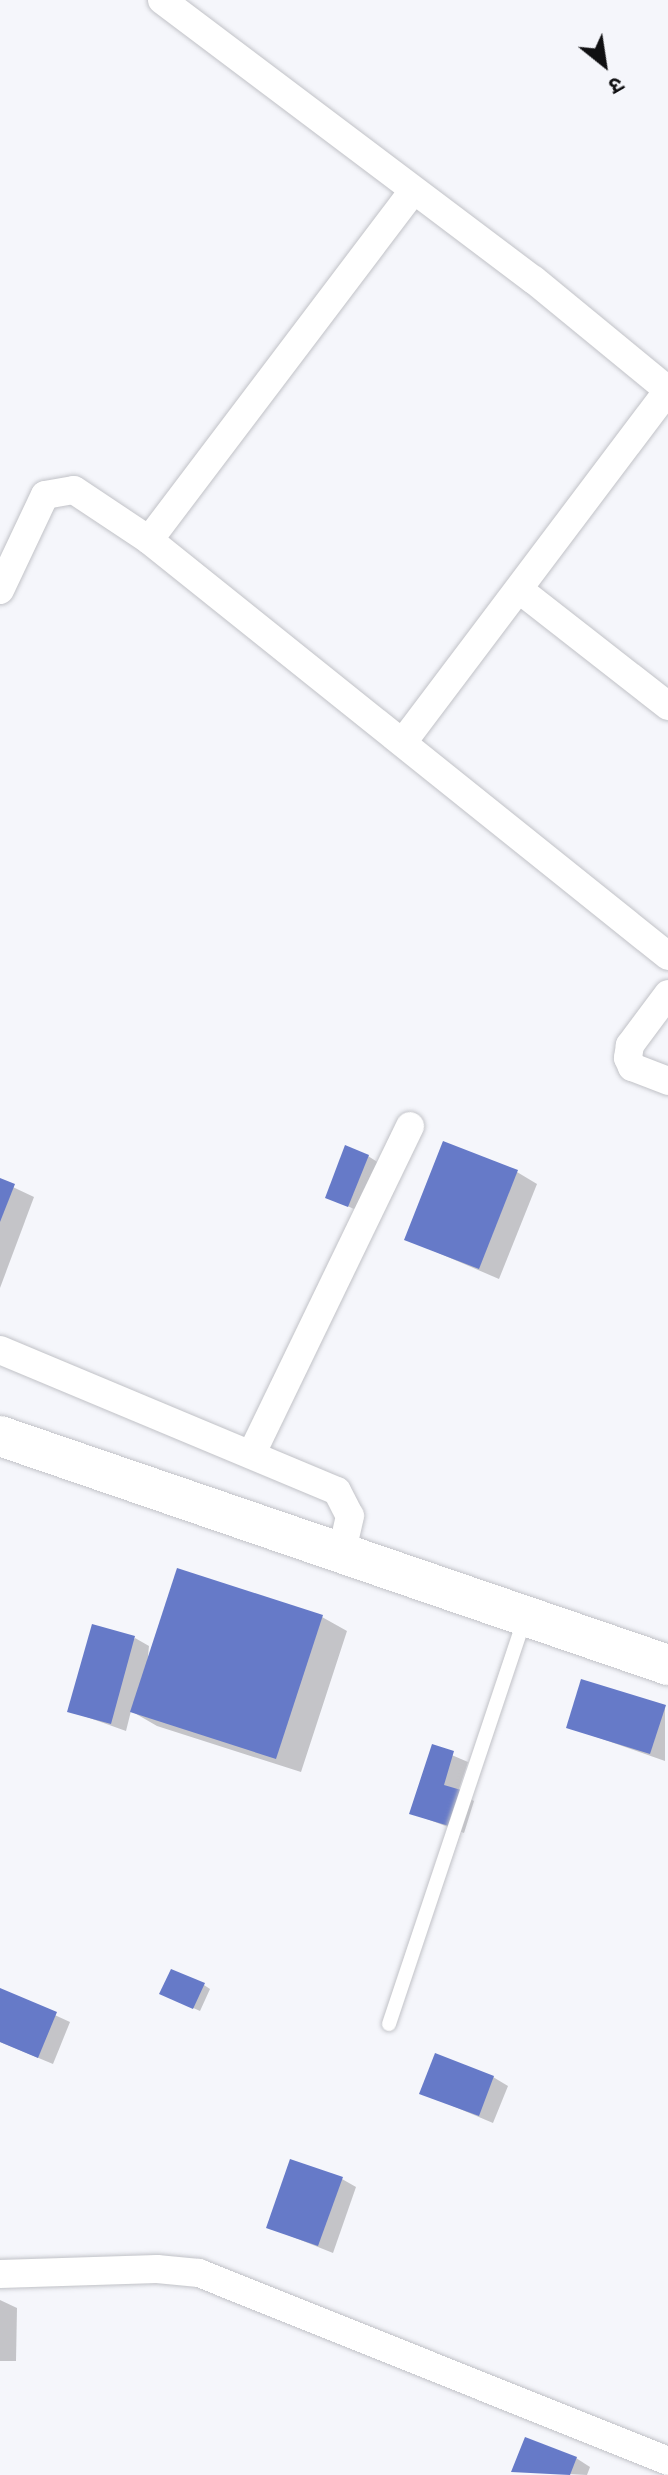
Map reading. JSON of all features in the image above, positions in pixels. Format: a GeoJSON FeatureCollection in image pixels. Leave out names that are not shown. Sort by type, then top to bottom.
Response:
{"type":"FeatureCollection","features":[{"type":"Feature","properties":{"kind":"street"},"geometry":{"type":"LineString","coordinates":[[162,0],[412,192],[534,280],[668,390],[521,591],[403,742]]}},
{"type":"Feature","properties":{"kind":"street"},"geometry":{"type":"LineString","coordinates":[[149,540],[412,192]]}},
{"type":"Feature","properties":{"kind":"street"},"geometry":{"type":"LineString","coordinates":[[0,590],[45,495],[58,489],[74,490],[149,540],[668,956]]}},
{"type":"Feature","properties":{"kind":"street"},"geometry":{"type":"LineString","coordinates":[[521,591],[668,706]]}},
{"type":"Feature","properties":{"kind":"street"},"geometry":{"type":"LineString","coordinates":[[668,994],[630,1045],[628,1058],[632,1067],[668,1081]]}},
{"type":"Feature","properties":{"kind":"street"},"geometry":{"type":"LineString","coordinates":[[252,1453],[410,1126]]}},
{"type":"Feature","properties":{"kind":"street"},"geometry":{"type":"LineString","coordinates":[[0,1350],[337,1491],[350,1516],[341,1555]]}},
{"type":"Feature","properties":{"kind":"street"},"geometry":{"type":"LineString","coordinates":[[0,1436],[668,1665]]}},
{"type":"Feature","properties":{"kind":"street"},"geometry":{"type":"LineString","coordinates":[[0,2274],[157,2269],[199,2273],[668,2461]]}},
{"type":"Feature","properties":{"kind":"lane"},"geometry":{"type":"LineString","coordinates":[[389,2024],[526,1617]]}},
{"type":"Feature","properties":{"kind":"building"},"geometry":{"type":"Polygon","coordinates":[[[443,1141],[518,1170],[479,1269],[404,1240],[443,1141]]]}},
{"type":"Feature","properties":{"kind":"building"},"geometry":{"type":"Polygon","coordinates":[[[345,1145],[369,1155],[348,1207],[325,1198],[345,1145]]]}},
{"type":"Feature","properties":{"kind":"building"},"geometry":{"type":"Polygon","coordinates":[[[0,1178],[15,1184],[0,1222],[0,1178]]]}},
{"type":"Feature","properties":{"kind":"building"},"geometry":{"type":"Polygon","coordinates":[[[177,1568],[323,1615],[276,1759],[130,1712],[177,1568]]]}},
{"type":"Feature","properties":{"kind":"building"},"geometry":{"type":"Polygon","coordinates":[[[92,1624],[135,1636],[111,1724],[67,1712],[92,1624]]]}},
{"type":"Feature","properties":{"kind":"building"},"geometry":{"type":"Polygon","coordinates":[[[581,1679],[666,1705],[650,1754],[566,1728],[581,1679]]]}},
{"type":"Feature","properties":{"kind":"building"},"geometry":{"type":"Polygon","coordinates":[[[432,1744],[454,1751],[444,1785],[461,1790],[449,1826],[409,1814],[432,1744]]]}},
{"type":"Feature","properties":{"kind":"building"},"geometry":{"type":"Polygon","coordinates":[[[171,1969],[205,1983],[193,2009],[159,1994],[171,1969]]]}},
{"type":"Feature","properties":{"kind":"building"},"geometry":{"type":"Polygon","coordinates":[[[0,1988],[57,2012],[38,2058],[0,2042],[0,1988]]]}},
{"type":"Feature","properties":{"kind":"building"},"geometry":{"type":"Polygon","coordinates":[[[435,2053],[494,2076],[479,2116],[419,2094],[435,2053]]]}},
{"type":"Feature","properties":{"kind":"building"},"geometry":{"type":"Polygon","coordinates":[[[290,2159],[343,2177],[318,2246],[266,2228],[290,2159]]]}},
{"type":"Feature","properties":{"kind":"building"},"geometry":{"type":"Polygon","coordinates":[[[525,2437],[577,2457],[570,2475],[511,2472],[525,2437]]]}}]}
